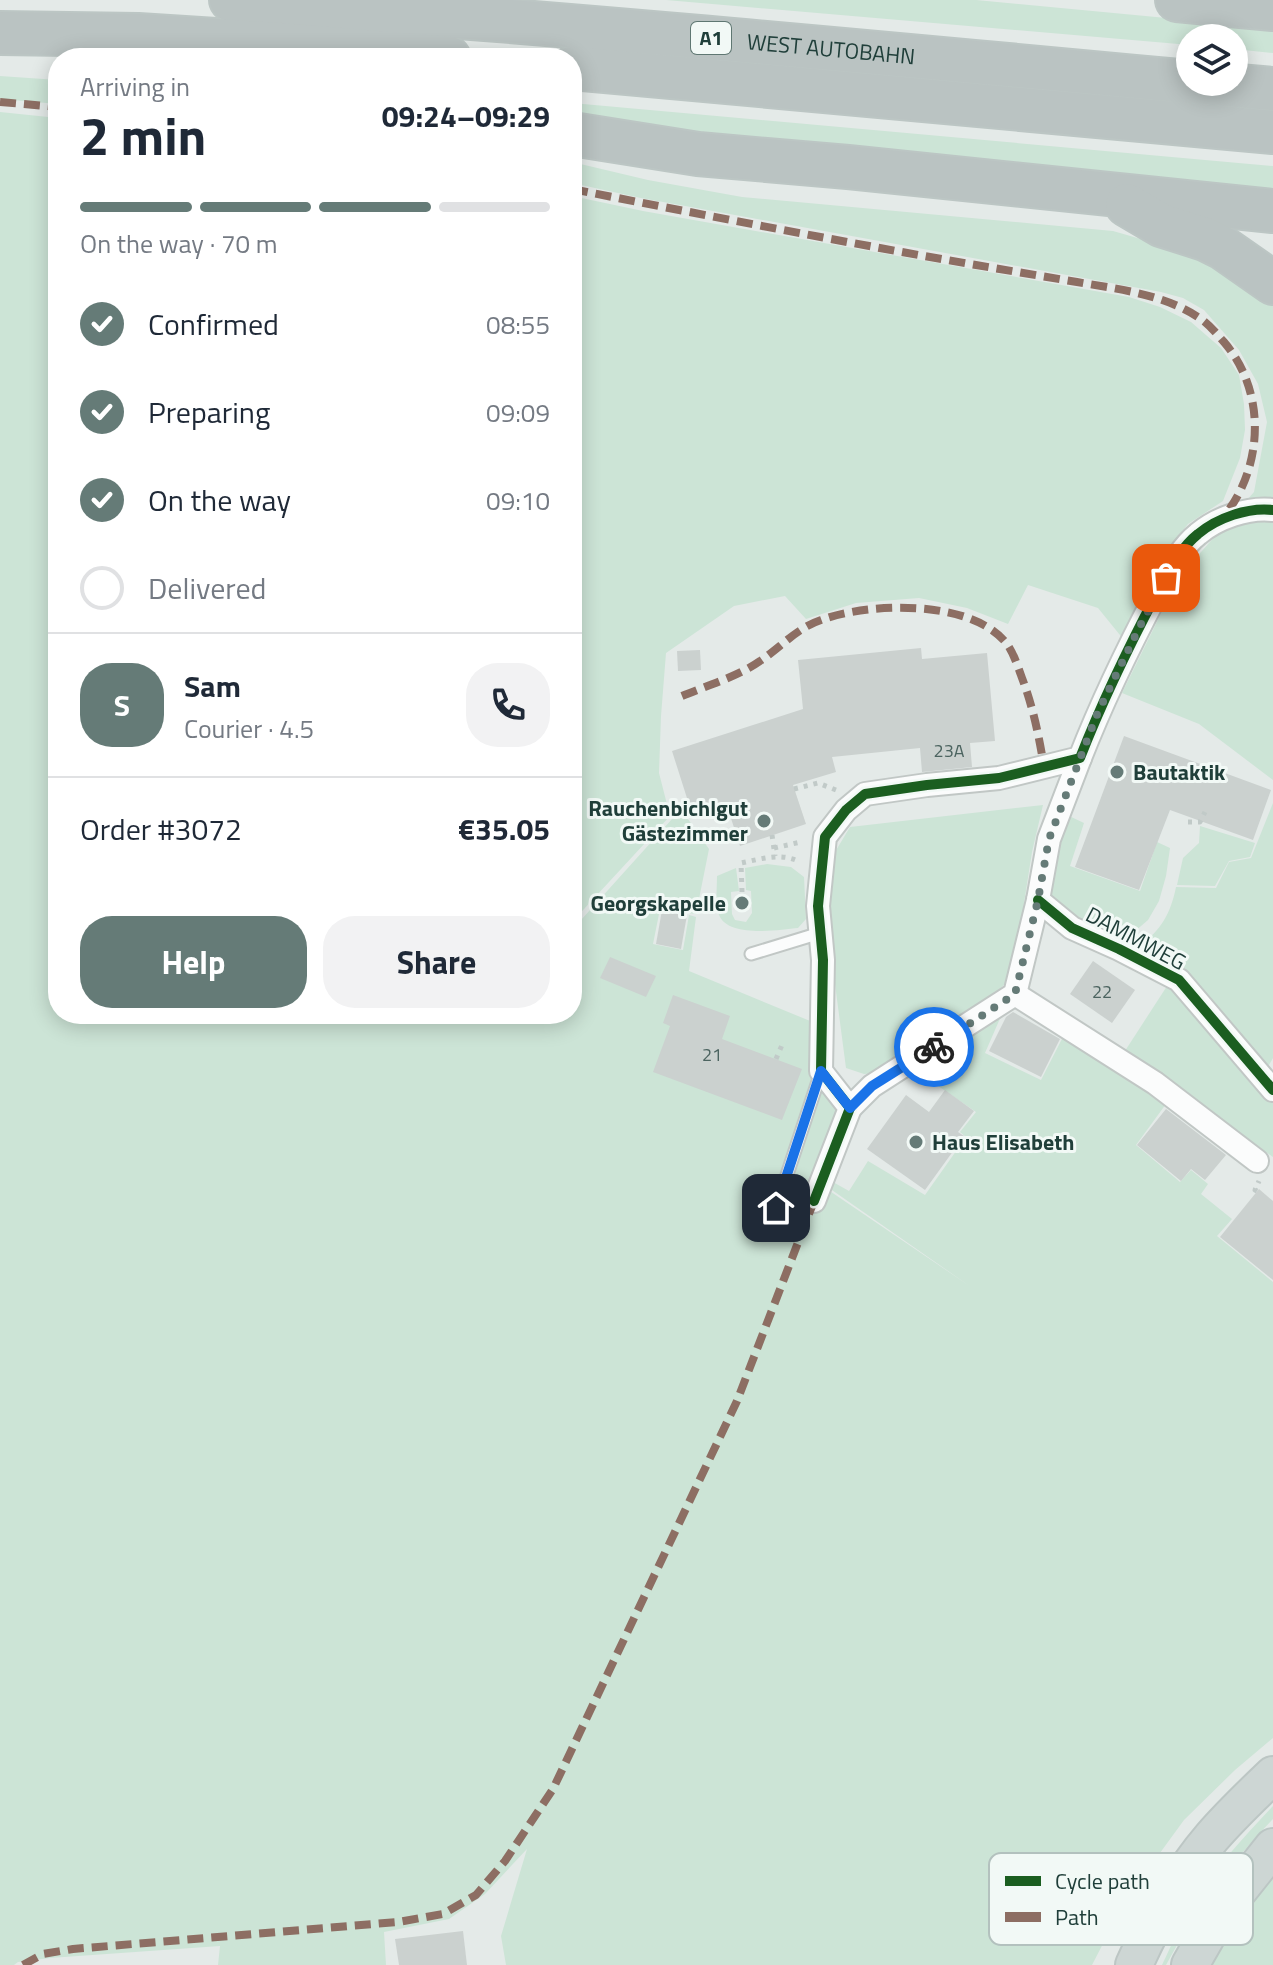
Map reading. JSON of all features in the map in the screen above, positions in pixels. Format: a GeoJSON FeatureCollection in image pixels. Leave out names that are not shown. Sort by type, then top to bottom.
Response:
{"type":"FeatureCollection","features":[{"type":"Feature","properties":{"kind":"highway","name":"WEST AUTOBAHN"},"geometry":{"type":"LineString","coordinates":[[231,0],[601,28],[1176,81]]}},
{"type":"Feature","properties":{"kind":"highway"},"geometry":{"type":"LineString","coordinates":[[1177,0],[1273,9]]}},
{"type":"Feature","properties":{"kind":"highway"},"geometry":{"type":"LineString","coordinates":[[10,34],[70,48]]}},
{"type":"Feature","properties":{"kind":"highway"},"geometry":{"type":"LineString","coordinates":[[10,34],[138,35],[330,48]]}},
{"type":"Feature","properties":{"kind":"highway","name":"WEST AUTOBAHN"},"geometry":{"type":"LineString","coordinates":[[582,69],[1273,132]]}},
{"type":"Feature","properties":{"kind":"highway","name":"WEST AUTOBAHN"},"geometry":{"type":"LineString","coordinates":[[1248,87],[1273,89]]}},
{"type":"Feature","properties":{"kind":"highway"},"geometry":{"type":"LineString","coordinates":[[582,136],[698,154],[1273,211]]}},
{"type":"Feature","properties":{"kind":"highway"},"geometry":{"type":"LineString","coordinates":[[1105,192],[1161,225],[1223,248],[1273,283]]}},
{"type":"Feature","properties":{"kind":"main road"},"geometry":{"type":"LineString","coordinates":[[1200,1853],[1273,1775]]}},
{"type":"Feature","properties":{"kind":"main road"},"geometry":{"type":"LineString","coordinates":[[1253,1872],[1273,1847]]}},
{"type":"Feature","properties":{"kind":"main road"},"geometry":{"type":"LineString","coordinates":[[1134,1965],[1145,1945]]}},
{"type":"Feature","properties":{"kind":"main road"},"geometry":{"type":"LineString","coordinates":[[1190,1965],[1201,1945]]}},
{"type":"Feature","properties":{"kind":"street"},"geometry":{"type":"LineString","coordinates":[[814,1201],[850,1108],[872,1086],[1015,994],[1049,839],[1098,712],[1179,554],[1198,533],[1222,519],[1244,512],[1273,510]]}},
{"type":"Feature","properties":{"kind":"street"},"geometry":{"type":"LineString","coordinates":[[850,1108],[821,1071],[823,960],[818,906],[825,837],[846,810],[865,794],[999,778],[1080,758]]}},
{"type":"Feature","properties":{"kind":"street","name":"DAMMWEG"},"geometry":{"type":"LineString","coordinates":[[1038,900],[1072,928],[1179,980],[1273,1090]]}},
{"type":"Feature","properties":{"kind":"street"},"geometry":{"type":"LineString","coordinates":[[1015,994],[1155,1083],[1257,1161]]}},
{"type":"Feature","properties":{"kind":"lane"},"geometry":{"type":"LineString","coordinates":[[751,954],[820,933]]}},
{"type":"Feature","properties":{"kind":"lane"},"geometry":{"type":"LineString","coordinates":[[776,1208],[821,1071]]}},
{"type":"Feature","properties":{"kind":"path"},"geometry":{"type":"LineString","coordinates":[[794,789],[818,783],[860,799]]}},
{"type":"Feature","properties":{"kind":"path"},"geometry":{"type":"LineString","coordinates":[[1188,822],[1200,822],[1205,812]]}},
{"type":"Feature","properties":{"kind":"path"},"geometry":{"type":"LineString","coordinates":[[772,835],[775,856]]}},
{"type":"Feature","properties":{"kind":"path"},"geometry":{"type":"LineString","coordinates":[[742,892],[741,863],[775,856],[795,860],[821,876]]}},
{"type":"Feature","properties":{"kind":"path"},"geometry":{"type":"LineString","coordinates":[[776,1059],[782,1045]]}},
{"type":"Feature","properties":{"kind":"green space"},"geometry":{"type":"Polygon","coordinates":[[[666,0],[976,0],[1231,24],[1176,24],[1176,44],[666,0]]]}},
{"type":"Feature","properties":{"kind":"green space"},"geometry":{"type":"Polygon","coordinates":[[[1248,26],[1273,28],[1273,53],[1248,50],[1248,26]]]}},
{"type":"Feature","properties":{"kind":"green space"},"geometry":{"type":"Polygon","coordinates":[[[0,76],[48,79],[48,103],[0,99],[0,76]]]}},
{"type":"Feature","properties":{"kind":"green space"},"geometry":{"type":"Polygon","coordinates":[[[582,104],[1273,166],[1273,194],[756,141],[582,117],[582,104]]]}},
{"type":"Feature","properties":{"kind":"green space"},"geometry":{"type":"Polygon","coordinates":[[[0,112],[48,117],[48,1024],[582,1024],[582,919],[681,809],[709,849],[696,914],[660,909],[653,944],[683,950],[689,915],[696,917],[689,971],[815,1023],[841,1107],[815,1181],[971,1287],[829,1188],[833,1182],[849,1191],[868,1161],[925,1195],[966,1137],[960,1132],[976,1112],[912,1068],[1005,1007],[985,1053],[1041,1080],[1066,1031],[1166,1104],[1136,1145],[1180,1182],[1191,1170],[1208,1184],[1201,1194],[1232,1219],[1217,1236],[1273,1282],[1273,1738],[1184,1820],[1160,1853],[989,1853],[989,1945],[1102,1945],[1092,1965],[506,1965],[501,1936],[527,1849],[485,1894],[449,1919],[384,1932],[386,1965],[218,1965],[220,1946],[50,1958],[0,1965],[0,112]]]}},
{"type":"Feature","properties":{"kind":"green space"},"geometry":{"type":"Polygon","coordinates":[[[582,164],[742,197],[1113,231],[1200,256],[1273,306],[1273,780],[1199,724],[1122,693],[1179,577],[1254,492],[1267,422],[1258,384],[1239,350],[1204,310],[1183,298],[1161,292],[582,185],[582,164]]]}},
{"type":"Feature","properties":{"kind":"green space"},"geometry":{"type":"Polygon","coordinates":[[[582,198],[1129,297],[1191,322],[1221,348],[1239,375],[1245,430],[1240,458],[1223,501],[1188,524],[1164,553],[1124,640],[1098,608],[1028,585],[1008,624],[967,608],[919,598],[856,603],[806,619],[785,596],[734,606],[666,653],[659,773],[670,816],[582,911],[582,198]]]}},
{"type":"Feature","properties":{"kind":"green space"},"geometry":{"type":"Polygon","coordinates":[[[1273,803],[1273,1058],[1266,1070],[1167,962],[1139,945],[1164,920],[1176,887],[1216,888],[1229,862],[1251,858],[1273,803]]]}},
{"type":"Feature","properties":{"kind":"green space"},"geometry":{"type":"Polygon","coordinates":[[[1043,805],[1032,852],[1015,961],[1006,983],[993,995],[877,1073],[864,1074],[846,1068],[827,923],[835,852],[850,827],[1043,805]]]}},
{"type":"Feature","properties":{"kind":"green space"},"geometry":{"type":"Polygon","coordinates":[[[1067,815],[1084,823],[1070,866],[1140,891],[1157,842],[1170,848],[1159,901],[1148,920],[1134,932],[1111,935],[1081,924],[1051,897],[1052,865],[1067,815]]]}},
{"type":"Feature","properties":{"kind":"green space"},"geometry":{"type":"Polygon","coordinates":[[[1200,826],[1255,843],[1250,857],[1229,861],[1215,886],[1177,885],[1183,858],[1199,843],[1200,826]]]}},
{"type":"Feature","properties":{"kind":"green space"},"geometry":{"type":"Polygon","coordinates":[[[767,864],[791,867],[804,877],[806,919],[798,928],[767,931],[743,930],[724,922],[717,906],[717,876],[736,868],[739,891],[731,892],[732,914],[735,920],[746,922],[752,913],[745,868],[767,864]]]}},
{"type":"Feature","properties":{"kind":"green space"},"geometry":{"type":"Polygon","coordinates":[[[1169,983],[1273,1101],[1273,1157],[1123,1054],[1169,983]]]}},
{"type":"Feature","properties":{"kind":"green space"},"geometry":{"type":"Polygon","coordinates":[[[1273,1806],[1273,1819],[1242,1853],[1230,1853],[1273,1806]]]}},
{"type":"Feature","properties":{"kind":"green space"},"geometry":{"type":"Polygon","coordinates":[[[1273,1875],[1273,1965],[1210,1965],[1223,1945],[1253,1945],[1253,1900],[1273,1875]]]}},
{"type":"Feature","properties":{"kind":"green space"},"geometry":{"type":"Polygon","coordinates":[[[1172,1945],[1178,1945],[1166,1965],[1162,1965],[1172,1945]]]}},
{"type":"Feature","properties":{"kind":"building"},"geometry":{"type":"Polygon","coordinates":[[[921,648],[922,659],[987,653],[995,741],[970,743],[972,767],[922,772],[920,748],[832,757],[836,772],[793,785],[806,824],[740,846],[727,806],[693,817],[672,751],[803,709],[798,660],[921,648]]]}},
{"type":"Feature","properties":{"kind":"building"},"geometry":{"type":"Polygon","coordinates":[[[700,650],[701,670],[678,671],[677,651],[700,650]]]}},
{"type":"Feature","properties":{"kind":"building"},"geometry":{"type":"Polygon","coordinates":[[[1124,736],[1271,790],[1253,840],[1170,810],[1139,890],[1075,867],[1124,736]]]}},
{"type":"Feature","properties":{"kind":"building"},"geometry":{"type":"Polygon","coordinates":[[[662,910],[687,915],[681,949],[656,944],[662,910]]]}},
{"type":"Feature","properties":{"kind":"building"},"geometry":{"type":"Polygon","coordinates":[[[610,957],[656,976],[646,997],[600,978],[610,957]]]}},
{"type":"Feature","properties":{"kind":"building"},"geometry":{"type":"Polygon","coordinates":[[[1093,961],[1135,990],[1112,1023],[1070,994],[1093,961]]]}},
{"type":"Feature","properties":{"kind":"building"},"geometry":{"type":"Polygon","coordinates":[[[673,995],[730,1016],[722,1039],[802,1069],[782,1120],[653,1072],[670,1026],[663,1023],[673,995]]]}},
{"type":"Feature","properties":{"kind":"building"},"geometry":{"type":"Polygon","coordinates":[[[1013,1012],[1060,1039],[1041,1077],[989,1051],[1006,1017],[1013,1012]]]}},
{"type":"Feature","properties":{"kind":"building","name":"Haus Elisabeth"},"geometry":{"type":"Polygon","coordinates":[[[945,1090],[974,1111],[958,1132],[964,1136],[925,1190],[867,1149],[906,1095],[929,1112],[945,1090]]]}},
{"type":"Feature","properties":{"kind":"building"},"geometry":{"type":"Polygon","coordinates":[[[1166,1109],[1226,1155],[1205,1180],[1191,1169],[1181,1181],[1137,1145],[1166,1109]]]}},
{"type":"Feature","properties":{"kind":"building"},"geometry":{"type":"Polygon","coordinates":[[[1259,1189],[1273,1201],[1273,1280],[1220,1237],[1259,1189]]]}},
{"type":"Feature","properties":{"kind":"building"},"geometry":{"type":"Polygon","coordinates":[[[463,1931],[467,1965],[399,1965],[395,1939],[463,1931]]]}},
{"type":"Feature","properties":{"kind":"marked path"},"geometry":{"type":"LineString","coordinates":[[0,102],[48,106]]}},
{"type":"Feature","properties":{"kind":"marked path"},"geometry":{"type":"LineString","coordinates":[[582,191],[1124,290],[1184,309],[1205,322],[1238,361],[1253,405],[1253,451],[1238,495],[1225,515]]}},
{"type":"Feature","properties":{"kind":"marked path"},"geometry":{"type":"LineString","coordinates":[[682,696],[752,666],[797,633],[821,620],[842,614],[892,608],[946,612],[991,629],[1007,644],[1029,700],[1044,767]]}},
{"type":"Feature","properties":{"kind":"marked path"},"geometry":{"type":"LineString","coordinates":[[23,1965],[43,1954],[73,1949],[398,1922],[443,1914],[476,1895],[505,1861],[553,1789],[737,1401],[814,1201]]}},
{"type":"Feature","properties":{"kind":"cycle path"},"geometry":{"type":"LineString","coordinates":[[814,1201],[850,1108],[821,1071],[823,960],[818,906],[825,837],[846,810],[865,794],[999,778],[1080,758],[1135,635],[1185,547],[1206,528],[1223,519],[1253,510],[1273,510]]}},
{"type":"Feature","properties":{"kind":"cycle path"},"geometry":{"type":"LineString","coordinates":[[1038,900],[1072,928],[1179,980],[1273,1090]]}},
{"type":"Feature","properties":{"kind":"way so far"},"geometry":{"type":"LineString","coordinates":[[934,1047],[1015,994],[1049,839],[1098,712],[1166,578]]}},
{"type":"Feature","properties":{"kind":"place","name":"Bautaktik"},"geometry":{"type":"Point","coordinates":[1117,772]}},
{"type":"Feature","properties":{"kind":"place","name":"Rauchenbichlgut Gästezimmer"},"geometry":{"type":"Point","coordinates":[764,821]}},
{"type":"Feature","properties":{"kind":"place","name":"Georgskapelle"},"geometry":{"type":"Point","coordinates":[742,903]}},
{"type":"Feature","properties":{"kind":"place","name":"Haus Elisabeth"},"geometry":{"type":"Point","coordinates":[916,1142]}},
{"type":"Feature","properties":{"kind":"route"},"geometry":{"type":"LineString","coordinates":[[776,1208],[821,1071],[850,1108],[872,1086],[934,1047]]}}]}
